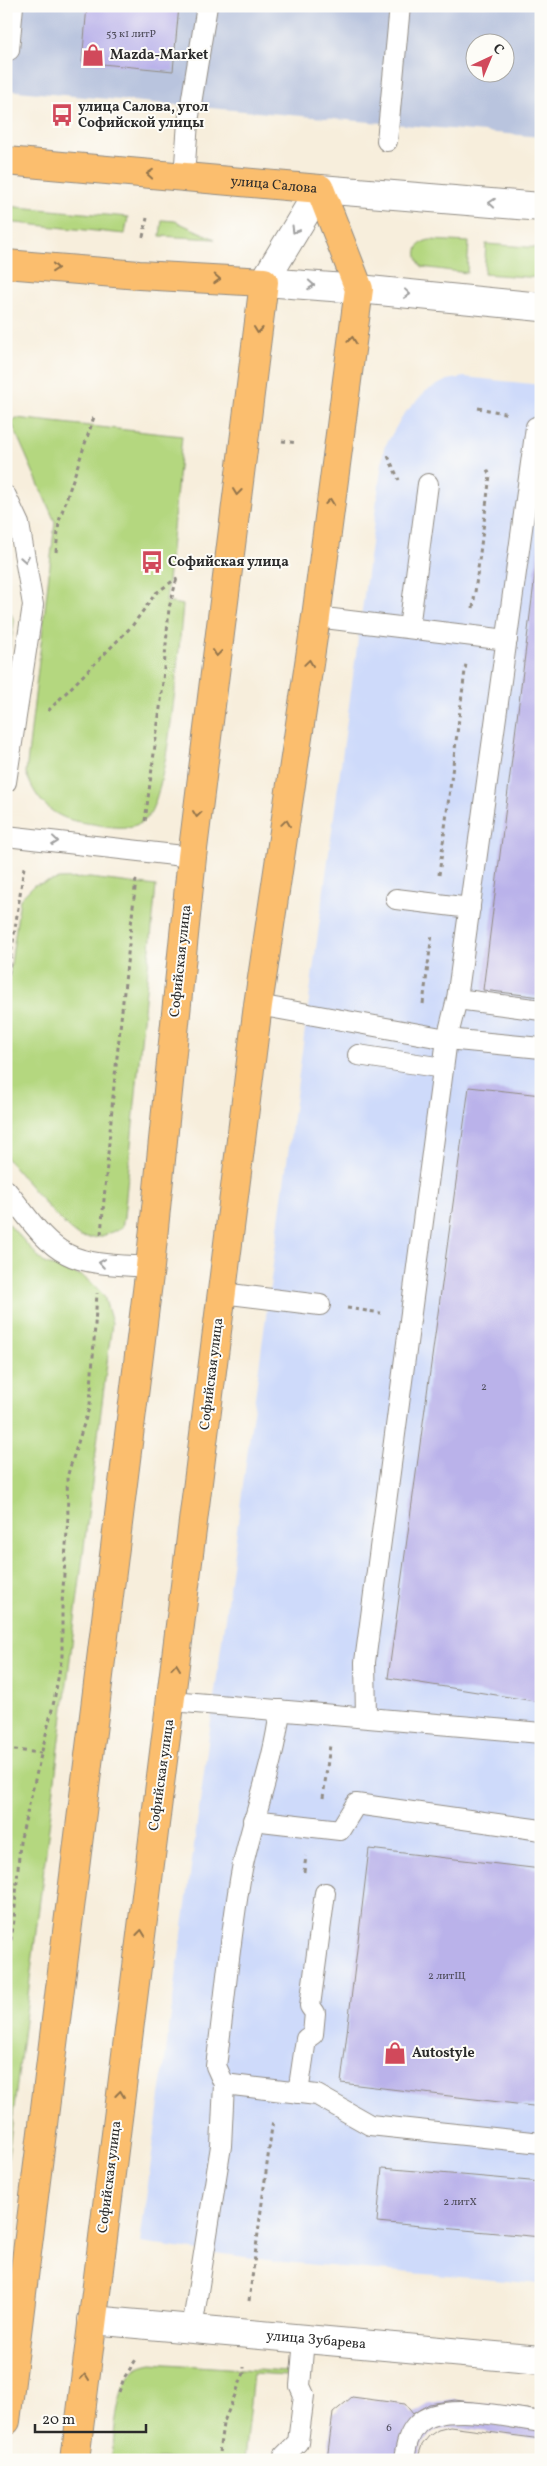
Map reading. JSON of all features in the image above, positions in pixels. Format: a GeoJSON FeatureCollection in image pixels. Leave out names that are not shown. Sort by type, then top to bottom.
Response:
{"type":"FeatureCollection","features":[{"type":"Feature","properties":{"kind":"main road","name":"улица Салова"},"geometry":{"type":"LineString","coordinates":[[6,160],[320,189]]}},
{"type":"Feature","properties":{"kind":"main road","name":"Софийская улица"},"geometry":{"type":"LineString","coordinates":[[75,2460],[172,1701],[258,1005],[316,617],[358,289],[320,189]]}},
{"type":"Feature","properties":{"kind":"main road"},"geometry":{"type":"LineString","coordinates":[[6,264],[139,275],[264,282]]}},
{"type":"Feature","properties":{"kind":"main road","name":"Софийская улица"},"geometry":{"type":"LineString","coordinates":[[6,2421],[150,1267],[192,857],[264,282]]}},
{"type":"Feature","properties":{"kind":"street","name":"улица Салова"},"geometry":{"type":"LineString","coordinates":[[320,189],[541,207]]}},
{"type":"Feature","properties":{"kind":"street","name":"Софийская улица"},"geometry":{"type":"LineString","coordinates":[[264,282],[320,189]]}},
{"type":"Feature","properties":{"kind":"street"},"geometry":{"type":"LineString","coordinates":[[264,282],[541,307]]}},
{"type":"Feature","properties":{"kind":"street","name":"улица Зубарева"},"geometry":{"type":"LineString","coordinates":[[92,2320],[541,2360]]}},
{"type":"Feature","properties":{"kind":"lane"},"geometry":{"type":"LineString","coordinates":[[6,50],[9,50],[13,6]]}},
{"type":"Feature","properties":{"kind":"lane"},"geometry":{"type":"LineString","coordinates":[[184,177],[188,122],[207,6]]}},
{"type":"Feature","properties":{"kind":"lane"},"geometry":{"type":"LineString","coordinates":[[387,141],[400,6]]}},
{"type":"Feature","properties":{"kind":"lane"},"geometry":{"type":"LineString","coordinates":[[366,1716],[365,1662],[409,1316],[447,1039],[457,999],[470,908],[536,427],[541,425]]}},
{"type":"Feature","properties":{"kind":"lane"},"geometry":{"type":"LineString","coordinates":[[409,628],[428,484]]}},
{"type":"Feature","properties":{"kind":"lane"},"geometry":{"type":"LineString","coordinates":[[6,496],[19,524],[33,605],[14,740],[7,775]]}},
{"type":"Feature","properties":{"kind":"lane"},"geometry":{"type":"LineString","coordinates":[[316,617],[507,640]]}},
{"type":"Feature","properties":{"kind":"lane"},"geometry":{"type":"LineString","coordinates":[[6,836],[192,857]]}},
{"type":"Feature","properties":{"kind":"lane"},"geometry":{"type":"LineString","coordinates":[[396,899],[470,908]]}},
{"type":"Feature","properties":{"kind":"lane"},"geometry":{"type":"LineString","coordinates":[[457,999],[541,1010]]}},
{"type":"Feature","properties":{"kind":"lane"},"geometry":{"type":"LineString","coordinates":[[258,1005],[447,1039],[541,1048]]}},
{"type":"Feature","properties":{"kind":"lane"},"geometry":{"type":"LineString","coordinates":[[358,1055],[443,1068]]}},
{"type":"Feature","properties":{"kind":"lane"},"geometry":{"type":"LineString","coordinates":[[6,1190],[44,1236],[67,1254],[99,1263],[150,1267]]}},
{"type":"Feature","properties":{"kind":"lane"},"geometry":{"type":"LineString","coordinates":[[222,1293],[320,1305]]}},
{"type":"Feature","properties":{"kind":"lane"},"geometry":{"type":"LineString","coordinates":[[172,1701],[366,1716],[541,1733]]}},
{"type":"Feature","properties":{"kind":"lane"},"geometry":{"type":"LineString","coordinates":[[192,2329],[221,2146],[224,2084],[216,2066],[242,1872],[252,1820],[277,1736],[280,1710]]}},
{"type":"Feature","properties":{"kind":"lane"},"geometry":{"type":"LineString","coordinates":[[252,1820],[340,1830],[356,1804],[541,1830]]}},
{"type":"Feature","properties":{"kind":"lane"},"geometry":{"type":"LineString","coordinates":[[298,2093],[306,2039],[313,2034],[316,2013],[310,2006],[325,1893]]}},
{"type":"Feature","properties":{"kind":"lane"},"geometry":{"type":"LineString","coordinates":[[224,2084],[317,2095],[370,2125],[541,2143]]}},
{"type":"Feature","properties":{"kind":"lane"},"geometry":{"type":"LineString","coordinates":[[284,2460],[284,2456],[298,2442],[304,2395],[300,2386],[304,2339]]}},
{"type":"Feature","properties":{"kind":"lane"},"geometry":{"type":"LineString","coordinates":[[404,2460],[407,2440],[419,2423],[444,2411],[470,2412],[541,2422]]}},
{"type":"Feature","properties":{"kind":"path"},"geometry":{"type":"LineString","coordinates":[[143,237],[147,218]]}},
{"type":"Feature","properties":{"kind":"path"},"geometry":{"type":"LineString","coordinates":[[282,441],[298,443]]}},
{"type":"Feature","properties":{"kind":"path"},"geometry":{"type":"LineString","coordinates":[[14,740],[38,721],[132,626],[156,593],[178,578],[169,608],[162,692],[144,826]]}},
{"type":"Feature","properties":{"kind":"path"},"geometry":{"type":"LineString","coordinates":[[6,1972],[20,1842],[54,1701],[62,1656],[62,1603],[68,1517],[67,1478],[90,1405],[99,1263],[114,1086],[137,877]]}},
{"type":"Feature","properties":{"kind":"path"},"geometry":{"type":"LineString","coordinates":[[320,1305],[409,1316]]}},
{"type":"Feature","properties":{"kind":"path"},"geometry":{"type":"LineString","coordinates":[[6,1749],[41,1753]]}},
{"type":"Feature","properties":{"kind":"path"},"geometry":{"type":"LineString","coordinates":[[218,2460],[223,2424],[244,2373],[245,2334]]}},
{"type":"Feature","properties":{"kind":"path"},"geometry":{"type":"LineString","coordinates":[[118,2400],[124,2378],[139,2355]]}},
{"type":"Feature","properties":{"kind":"shaded area"},"geometry":{"type":"Polygon","coordinates":[[[6,6],[541,6],[541,137],[6,90],[6,6]]]}},
{"type":"Feature","properties":{"kind":"shaded area"},"geometry":{"type":"Polygon","coordinates":[[[464,377],[541,385],[541,2284],[283,2262],[140,2243],[384,448],[403,415],[426,391],[447,380],[464,377]]]}},
{"type":"Feature","properties":{"kind":"green space"},"geometry":{"type":"Polygon","coordinates":[[[6,206],[128,217],[125,234],[6,222],[6,206]]]}},
{"type":"Feature","properties":{"kind":"green space"},"geometry":{"type":"Polygon","coordinates":[[[162,220],[175,221],[215,239],[160,236],[162,220]]]}},
{"type":"Feature","properties":{"kind":"green space"},"geometry":{"type":"Polygon","coordinates":[[[430,240],[469,242],[467,273],[422,267],[417,258],[417,250],[421,244],[430,240]]]}},
{"type":"Feature","properties":{"kind":"green space"},"geometry":{"type":"Polygon","coordinates":[[[486,244],[541,248],[541,278],[484,274],[486,244]]]}},
{"type":"Feature","properties":{"kind":"green space"},"geometry":{"type":"Polygon","coordinates":[[[16,418],[182,436],[166,602],[183,605],[176,684],[167,753],[160,783],[153,806],[145,820],[138,824],[116,827],[65,818],[48,808],[41,801],[30,784],[26,773],[55,522],[13,426],[12,422],[16,418]]]}},
{"type":"Feature","properties":{"kind":"green space"},"geometry":{"type":"Polygon","coordinates":[[[6,610],[11,613],[14,622],[6,671],[6,610]]]}},
{"type":"Feature","properties":{"kind":"green space"},"geometry":{"type":"Polygon","coordinates":[[[90,878],[156,886],[124,1217],[122,1227],[103,1236],[87,1238],[81,1237],[66,1225],[6,1158],[6,1000],[20,899],[34,885],[59,879],[90,878]]]}},
{"type":"Feature","properties":{"kind":"green space"},"geometry":{"type":"Polygon","coordinates":[[[6,1221],[44,1263],[82,1276],[93,1284],[104,1296],[112,1323],[6,2172],[6,1221]]]}},
{"type":"Feature","properties":{"kind":"green space"},"geometry":{"type":"Polygon","coordinates":[[[152,2363],[287,2372],[287,2376],[253,2374],[244,2460],[112,2460],[117,2412],[123,2388],[134,2370],[152,2363]]]}},
{"type":"Feature","properties":{"kind":"building"},"geometry":{"type":"Polygon","coordinates":[[[87,6],[179,6],[173,71],[82,62],[87,6]]]}},
{"type":"Feature","properties":{"kind":"building"},"geometry":{"type":"Polygon","coordinates":[[[541,535],[541,997],[483,990],[541,535]]]}},
{"type":"Feature","properties":{"kind":"building"},"geometry":{"type":"Polygon","coordinates":[[[469,1087],[541,1095],[541,1702],[388,1678],[469,1087]]]}},
{"type":"Feature","properties":{"kind":"building"},"geometry":{"type":"Polygon","coordinates":[[[369,1849],[541,1869],[541,2107],[341,2083],[369,1849]]]}},
{"type":"Feature","properties":{"kind":"building"},"geometry":{"type":"Polygon","coordinates":[[[382,2168],[541,2182],[541,2237],[377,2222],[382,2168]]]}},
{"type":"Feature","properties":{"kind":"building"},"geometry":{"type":"Polygon","coordinates":[[[352,2397],[405,2404],[413,2414],[429,2404],[455,2400],[541,2411],[541,2439],[450,2427],[438,2430],[429,2436],[422,2445],[417,2460],[327,2460],[333,2413],[352,2397]]]}},
{"type":"Feature","properties":{"kind":"place","name":"Mazda-Market"},"geometry":{"type":"Point","coordinates":[93,55]}},
{"type":"Feature","properties":{"kind":"place","name":"улица Салова, угол Софийской улицы"},"geometry":{"type":"Point","coordinates":[62,115]}},
{"type":"Feature","properties":{"kind":"place","name":"Софийская улица"},"geometry":{"type":"Point","coordinates":[152,562]}},
{"type":"Feature","properties":{"kind":"place","name":"Autostyle"},"geometry":{"type":"Point","coordinates":[395,2053]}}]}
